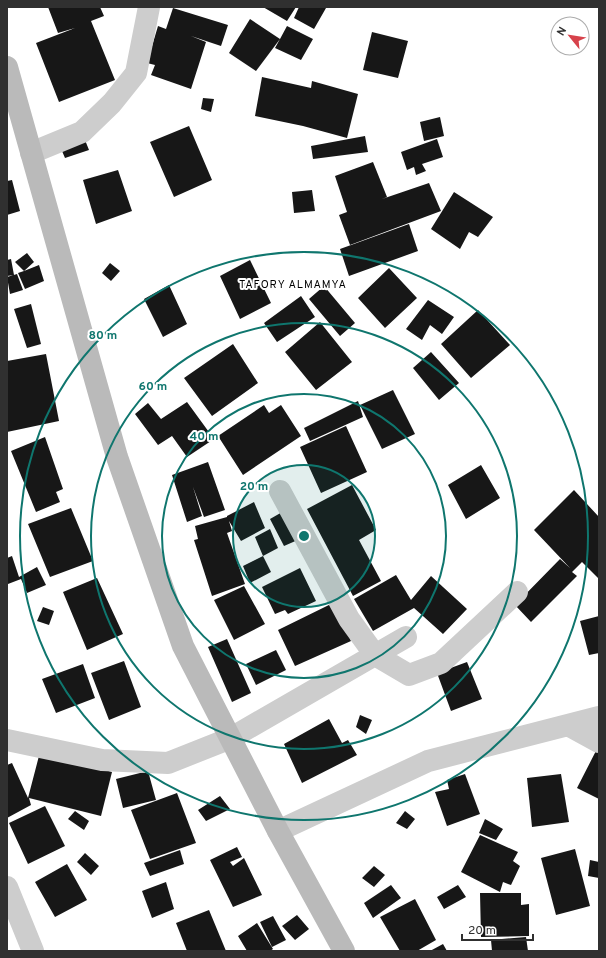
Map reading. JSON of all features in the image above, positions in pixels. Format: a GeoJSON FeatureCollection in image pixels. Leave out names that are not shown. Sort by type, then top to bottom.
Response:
{"type":"FeatureCollection","features":[{"type":"Feature","properties":{"kind":"main road"},"geometry":{"type":"LineString","coordinates":[[7,67],[117,457],[183,646],[278,831],[344,951]]}},
{"type":"Feature","properties":{"kind":"street"},"geometry":{"type":"LineString","coordinates":[[31,153],[82,132],[112,103],[136,73],[149,7]]}},
{"type":"Feature","properties":{"kind":"street"},"geometry":{"type":"LineString","coordinates":[[280,491],[349,619],[375,655],[409,675],[441,663],[517,592]]}},
{"type":"Feature","properties":{"kind":"street"},"geometry":{"type":"LineString","coordinates":[[7,740],[102,760],[168,763],[231,738],[406,638]]}},
{"type":"Feature","properties":{"kind":"street"},"geometry":{"type":"LineString","coordinates":[[278,831],[428,761],[599,717]]}},
{"type":"Feature","properties":{"kind":"street"},"geometry":{"type":"LineString","coordinates":[[568,725],[599,742]]}},
{"type":"Feature","properties":{"kind":"street"},"geometry":{"type":"LineString","coordinates":[[7,887],[33,951]]}},
{"type":"Feature","properties":{"kind":"building"},"geometry":{"type":"Polygon","coordinates":[[[48,7],[100,7],[104,16],[91,21],[115,80],[59,102],[36,43],[75,28],[58,33],[48,7]]]}},
{"type":"Feature","properties":{"kind":"building"},"geometry":{"type":"Polygon","coordinates":[[[263,7],[296,7],[287,21],[263,7]]]}},
{"type":"Feature","properties":{"kind":"building"},"geometry":{"type":"Polygon","coordinates":[[[299,7],[326,8],[314,29],[294,18],[299,7]]]}},
{"type":"Feature","properties":{"kind":"building"},"geometry":{"type":"Polygon","coordinates":[[[173,8],[228,25],[221,46],[191,36],[206,42],[191,89],[151,75],[155,65],[147,63],[158,26],[166,29],[173,8]]]}},
{"type":"Feature","properties":{"kind":"building"},"geometry":{"type":"Polygon","coordinates":[[[250,19],[280,39],[256,71],[229,53],[250,19]]]}},
{"type":"Feature","properties":{"kind":"building"},"geometry":{"type":"Polygon","coordinates":[[[287,26],[313,39],[301,60],[275,48],[287,26]]]}},
{"type":"Feature","properties":{"kind":"building"},"geometry":{"type":"Polygon","coordinates":[[[372,32],[408,41],[398,78],[363,70],[372,32]]]}},
{"type":"Feature","properties":{"kind":"building"},"geometry":{"type":"Polygon","coordinates":[[[262,77],[311,88],[312,81],[358,94],[347,138],[303,126],[255,116],[262,77]]]}},
{"type":"Feature","properties":{"kind":"building"},"geometry":{"type":"Polygon","coordinates":[[[203,98],[214,99],[211,112],[201,109],[203,98]]]}},
{"type":"Feature","properties":{"kind":"building"},"geometry":{"type":"Polygon","coordinates":[[[440,117],[444,136],[424,141],[420,122],[440,117]]]}},
{"type":"Feature","properties":{"kind":"building"},"geometry":{"type":"Polygon","coordinates":[[[189,126],[212,180],[174,197],[150,142],[189,126]]]}},
{"type":"Feature","properties":{"kind":"building"},"geometry":{"type":"Polygon","coordinates":[[[83,135],[89,150],[65,158],[59,144],[83,135]]]}},
{"type":"Feature","properties":{"kind":"building"},"geometry":{"type":"Polygon","coordinates":[[[365,136],[368,152],[313,159],[311,146],[365,136]]]}},
{"type":"Feature","properties":{"kind":"building"},"geometry":{"type":"Polygon","coordinates":[[[437,139],[443,157],[422,164],[426,171],[416,175],[414,167],[407,170],[401,152],[437,139]]]}},
{"type":"Feature","properties":{"kind":"building"},"geometry":{"type":"Polygon","coordinates":[[[373,162],[387,197],[382,199],[429,183],[441,211],[350,245],[339,215],[347,212],[335,176],[373,162]]]}},
{"type":"Feature","properties":{"kind":"building"},"geometry":{"type":"Polygon","coordinates":[[[118,170],[132,211],[96,224],[83,180],[118,170]]]}},
{"type":"Feature","properties":{"kind":"building"},"geometry":{"type":"Polygon","coordinates":[[[12,180],[20,211],[7,215],[7,181],[12,180]]]}},
{"type":"Feature","properties":{"kind":"building"},"geometry":{"type":"Polygon","coordinates":[[[312,190],[315,211],[294,213],[292,192],[312,190]]]}},
{"type":"Feature","properties":{"kind":"building"},"geometry":{"type":"Polygon","coordinates":[[[454,192],[493,217],[478,237],[469,232],[460,249],[431,229],[454,192]]]}},
{"type":"Feature","properties":{"kind":"building"},"geometry":{"type":"Polygon","coordinates":[[[409,224],[418,251],[349,276],[340,249],[409,224]]]}},
{"type":"Feature","properties":{"kind":"building"},"geometry":{"type":"Polygon","coordinates":[[[27,253],[34,262],[24,271],[15,262],[27,253]]]}},
{"type":"Feature","properties":{"kind":"building"},"geometry":{"type":"Polygon","coordinates":[[[11,259],[14,275],[7,276],[7,260],[11,259]]]}},
{"type":"Feature","properties":{"kind":"building"},"geometry":{"type":"Polygon","coordinates":[[[250,260],[271,303],[240,319],[220,276],[250,260]]]}},
{"type":"Feature","properties":{"kind":"building"},"geometry":{"type":"Polygon","coordinates":[[[110,263],[120,271],[111,281],[102,273],[110,263]]]}},
{"type":"Feature","properties":{"kind":"building"},"geometry":{"type":"Polygon","coordinates":[[[39,265],[44,281],[25,289],[18,273],[39,265]]]}},
{"type":"Feature","properties":{"kind":"building"},"geometry":{"type":"Polygon","coordinates":[[[389,268],[417,298],[385,328],[358,298],[389,268]]]}},
{"type":"Feature","properties":{"kind":"building"},"geometry":{"type":"Polygon","coordinates":[[[17,274],[23,290],[10,294],[7,277],[17,274]]]}},
{"type":"Feature","properties":{"kind":"building"},"geometry":{"type":"Polygon","coordinates":[[[169,285],[187,324],[163,337],[144,299],[169,285]]]}},
{"type":"Feature","properties":{"kind":"building"},"geometry":{"type":"Polygon","coordinates":[[[324,286],[355,323],[340,336],[309,299],[324,286]]]}},
{"type":"Feature","properties":{"kind":"building"},"geometry":{"type":"Polygon","coordinates":[[[301,296],[315,317],[277,342],[264,323],[301,296]]]}},
{"type":"Feature","properties":{"kind":"building"},"geometry":{"type":"Polygon","coordinates":[[[428,300],[454,317],[442,334],[430,325],[422,340],[406,329],[428,300]]]}},
{"type":"Feature","properties":{"kind":"building"},"geometry":{"type":"Polygon","coordinates":[[[31,304],[41,344],[27,348],[14,309],[31,304]]]}},
{"type":"Feature","properties":{"kind":"building"},"geometry":{"type":"Polygon","coordinates":[[[478,310],[510,345],[471,378],[441,344],[478,310]]]}},
{"type":"Feature","properties":{"kind":"building"},"geometry":{"type":"Polygon","coordinates":[[[320,322],[352,362],[316,390],[285,352],[320,322]]]}},
{"type":"Feature","properties":{"kind":"building"},"geometry":{"type":"Polygon","coordinates":[[[233,344],[258,383],[212,416],[184,378],[233,344]]]}},
{"type":"Feature","properties":{"kind":"building"},"geometry":{"type":"Polygon","coordinates":[[[431,352],[459,383],[439,400],[413,368],[431,352]]]}},
{"type":"Feature","properties":{"kind":"building"},"geometry":{"type":"Polygon","coordinates":[[[46,354],[59,421],[7,432],[7,361],[46,354]]]}},
{"type":"Feature","properties":{"kind":"building"},"geometry":{"type":"Polygon","coordinates":[[[393,390],[415,434],[382,449],[360,405],[393,390]]]}},
{"type":"Feature","properties":{"kind":"building"},"geometry":{"type":"Polygon","coordinates":[[[358,401],[363,417],[310,441],[304,428],[358,401]]]}},
{"type":"Feature","properties":{"kind":"building"},"geometry":{"type":"Polygon","coordinates":[[[187,402],[214,439],[187,457],[172,436],[158,445],[135,414],[148,403],[161,419],[187,402]]]}},
{"type":"Feature","properties":{"kind":"building"},"geometry":{"type":"Polygon","coordinates":[[[264,405],[269,413],[281,405],[301,436],[243,475],[218,436],[264,405]]]}},
{"type":"Feature","properties":{"kind":"building"},"geometry":{"type":"Polygon","coordinates":[[[346,426],[367,472],[321,493],[300,447],[346,426]]]}},
{"type":"Feature","properties":{"kind":"building"},"geometry":{"type":"Polygon","coordinates":[[[45,437],[63,489],[56,492],[60,502],[36,512],[11,451],[45,437]]]}},
{"type":"Feature","properties":{"kind":"building"},"geometry":{"type":"Polygon","coordinates":[[[208,462],[225,510],[204,517],[193,487],[202,516],[187,522],[172,475],[208,462]]]}},
{"type":"Feature","properties":{"kind":"building"},"geometry":{"type":"Polygon","coordinates":[[[481,465],[500,498],[466,519],[448,485],[481,465]]]}},
{"type":"Feature","properties":{"kind":"building"},"geometry":{"type":"Polygon","coordinates":[[[352,485],[376,530],[359,540],[381,581],[353,596],[307,509],[352,485]]]}},
{"type":"Feature","properties":{"kind":"building"},"geometry":{"type":"Polygon","coordinates":[[[574,490],[599,517],[599,579],[582,562],[572,572],[577,576],[531,622],[515,605],[560,559],[570,568],[534,530],[574,490]]]}},
{"type":"Feature","properties":{"kind":"building"},"geometry":{"type":"Polygon","coordinates":[[[254,502],[265,528],[241,541],[229,521],[232,531],[227,533],[245,584],[212,596],[194,540],[198,539],[195,526],[227,517],[254,502]]]}},
{"type":"Feature","properties":{"kind":"building"},"geometry":{"type":"Polygon","coordinates":[[[71,508],[93,561],[50,577],[28,524],[71,508]]]}},
{"type":"Feature","properties":{"kind":"building"},"geometry":{"type":"Polygon","coordinates":[[[284,511],[300,539],[284,546],[270,519],[284,511]]]}},
{"type":"Feature","properties":{"kind":"building"},"geometry":{"type":"Polygon","coordinates":[[[270,529],[278,548],[263,556],[255,537],[270,529]]]}},
{"type":"Feature","properties":{"kind":"building"},"geometry":{"type":"Polygon","coordinates":[[[12,556],[19,577],[37,567],[46,585],[27,593],[21,579],[8,584],[7,558],[12,556]]]}},
{"type":"Feature","properties":{"kind":"building"},"geometry":{"type":"Polygon","coordinates":[[[263,556],[271,572],[250,583],[243,566],[263,556]]]}},
{"type":"Feature","properties":{"kind":"building"},"geometry":{"type":"Polygon","coordinates":[[[300,568],[316,601],[288,614],[285,610],[275,614],[262,587],[300,568]]]}},
{"type":"Feature","properties":{"kind":"building"},"geometry":{"type":"Polygon","coordinates":[[[396,575],[411,600],[431,576],[467,609],[443,634],[414,608],[373,631],[354,599],[396,575]]]}},
{"type":"Feature","properties":{"kind":"building"},"geometry":{"type":"Polygon","coordinates":[[[97,578],[123,634],[87,650],[63,592],[97,578]]]}},
{"type":"Feature","properties":{"kind":"building"},"geometry":{"type":"Polygon","coordinates":[[[244,586],[265,624],[234,640],[214,600],[244,586]]]}},
{"type":"Feature","properties":{"kind":"building"},"geometry":{"type":"Polygon","coordinates":[[[335,602],[351,641],[295,666],[278,630],[335,602]]]}},
{"type":"Feature","properties":{"kind":"building"},"geometry":{"type":"Polygon","coordinates":[[[43,607],[54,611],[49,625],[37,621],[43,607]]]}},
{"type":"Feature","properties":{"kind":"building"},"geometry":{"type":"Polygon","coordinates":[[[599,616],[599,653],[589,655],[580,621],[599,616]]]}},
{"type":"Feature","properties":{"kind":"building"},"geometry":{"type":"Polygon","coordinates":[[[227,639],[251,693],[232,702],[208,647],[227,639]]]}},
{"type":"Feature","properties":{"kind":"building"},"geometry":{"type":"Polygon","coordinates":[[[276,650],[286,670],[256,685],[246,664],[276,650]]]}},
{"type":"Feature","properties":{"kind":"building"},"geometry":{"type":"Polygon","coordinates":[[[124,661],[141,707],[109,720],[91,673],[124,661]]]}},
{"type":"Feature","properties":{"kind":"building"},"geometry":{"type":"Polygon","coordinates":[[[467,662],[482,699],[451,711],[437,673],[467,662]]]}},
{"type":"Feature","properties":{"kind":"building"},"geometry":{"type":"Polygon","coordinates":[[[83,664],[95,698],[56,713],[42,679],[83,664]]]}},
{"type":"Feature","properties":{"kind":"building"},"geometry":{"type":"Polygon","coordinates":[[[360,715],[372,720],[366,734],[356,727],[360,715]]]}},
{"type":"Feature","properties":{"kind":"building"},"geometry":{"type":"Polygon","coordinates":[[[329,719],[342,743],[348,740],[357,755],[302,783],[284,744],[329,719]]]}},
{"type":"Feature","properties":{"kind":"building"},"geometry":{"type":"Polygon","coordinates":[[[599,745],[599,799],[577,788],[599,745]]]}},
{"type":"Feature","properties":{"kind":"building"},"geometry":{"type":"Polygon","coordinates":[[[40,752],[112,772],[101,816],[29,798],[31,805],[7,818],[7,765],[12,763],[28,798],[40,752]]]}},
{"type":"Feature","properties":{"kind":"building"},"geometry":{"type":"Polygon","coordinates":[[[148,771],[156,800],[123,808],[116,779],[148,771]]]}},
{"type":"Feature","properties":{"kind":"building"},"geometry":{"type":"Polygon","coordinates":[[[465,774],[480,814],[447,826],[435,792],[449,789],[447,780],[465,774]]]}},
{"type":"Feature","properties":{"kind":"building"},"geometry":{"type":"Polygon","coordinates":[[[561,774],[569,822],[532,827],[527,778],[561,774]]]}},
{"type":"Feature","properties":{"kind":"building"},"geometry":{"type":"Polygon","coordinates":[[[177,793],[196,843],[150,859],[131,810],[177,793]]]}},
{"type":"Feature","properties":{"kind":"building"},"geometry":{"type":"Polygon","coordinates":[[[220,796],[230,809],[206,821],[198,810],[220,796]]]}},
{"type":"Feature","properties":{"kind":"building"},"geometry":{"type":"Polygon","coordinates":[[[45,806],[65,846],[28,864],[9,823],[45,806]]]}},
{"type":"Feature","properties":{"kind":"building"},"geometry":{"type":"Polygon","coordinates":[[[75,811],[89,821],[84,830],[68,819],[75,811]]]}},
{"type":"Feature","properties":{"kind":"building"},"geometry":{"type":"Polygon","coordinates":[[[405,811],[415,819],[407,829],[396,823],[405,811]]]}},
{"type":"Feature","properties":{"kind":"building"},"geometry":{"type":"Polygon","coordinates":[[[485,819],[503,829],[496,840],[479,833],[485,819]]]}},
{"type":"Feature","properties":{"kind":"building"},"geometry":{"type":"Polygon","coordinates":[[[480,835],[518,852],[513,861],[520,866],[511,885],[503,882],[500,892],[461,872],[480,835]]]}},
{"type":"Feature","properties":{"kind":"building"},"geometry":{"type":"Polygon","coordinates":[[[237,847],[242,857],[230,862],[233,866],[244,858],[262,895],[233,907],[210,860],[237,847]]]}},
{"type":"Feature","properties":{"kind":"building"},"geometry":{"type":"Polygon","coordinates":[[[575,849],[590,906],[556,915],[541,858],[575,849]]]}},
{"type":"Feature","properties":{"kind":"building"},"geometry":{"type":"Polygon","coordinates":[[[180,850],[184,864],[150,876],[144,863],[180,850]]]}},
{"type":"Feature","properties":{"kind":"building"},"geometry":{"type":"Polygon","coordinates":[[[85,853],[99,866],[91,875],[77,862],[85,853]]]}},
{"type":"Feature","properties":{"kind":"building"},"geometry":{"type":"Polygon","coordinates":[[[590,860],[599,862],[599,878],[588,876],[590,860]]]}},
{"type":"Feature","properties":{"kind":"building"},"geometry":{"type":"Polygon","coordinates":[[[67,864],[87,900],[55,917],[35,882],[67,864]]]}},
{"type":"Feature","properties":{"kind":"building"},"geometry":{"type":"Polygon","coordinates":[[[374,866],[385,875],[374,887],[362,878],[374,866]]]}},
{"type":"Feature","properties":{"kind":"building"},"geometry":{"type":"Polygon","coordinates":[[[166,882],[174,909],[152,918],[142,891],[166,882]]]}},
{"type":"Feature","properties":{"kind":"building"},"geometry":{"type":"Polygon","coordinates":[[[391,885],[401,898],[373,918],[364,903],[391,885]]]}},
{"type":"Feature","properties":{"kind":"building"},"geometry":{"type":"Polygon","coordinates":[[[458,885],[466,897],[444,909],[437,897],[458,885]]]}},
{"type":"Feature","properties":{"kind":"building"},"geometry":{"type":"Polygon","coordinates":[[[480,893],[521,893],[521,905],[529,904],[529,936],[481,937],[480,893]]]}},
{"type":"Feature","properties":{"kind":"building"},"geometry":{"type":"Polygon","coordinates":[[[415,899],[436,940],[417,951],[400,951],[380,917],[415,899]]]}},
{"type":"Feature","properties":{"kind":"building"},"geometry":{"type":"Polygon","coordinates":[[[209,910],[226,951],[187,951],[176,923],[209,910]]]}},
{"type":"Feature","properties":{"kind":"building"},"geometry":{"type":"Polygon","coordinates":[[[297,915],[309,929],[295,940],[282,926],[297,915]]]}},
{"type":"Feature","properties":{"kind":"building"},"geometry":{"type":"Polygon","coordinates":[[[273,916],[286,940],[272,947],[260,922],[273,916]]]}},
{"type":"Feature","properties":{"kind":"building"},"geometry":{"type":"Polygon","coordinates":[[[257,923],[273,949],[270,951],[247,951],[238,936],[257,923]]]}},
{"type":"Feature","properties":{"kind":"building"},"geometry":{"type":"Polygon","coordinates":[[[526,937],[528,951],[492,951],[491,940],[526,937]]]}},
{"type":"Feature","properties":{"kind":"building"},"geometry":{"type":"Polygon","coordinates":[[[443,944],[447,951],[430,951],[443,944]]]}},
{"type":"Feature","properties":{"kind":"district","name":"TAFORY ALMAMYA"},"geometry":{"type":"Point","coordinates":[293,285]}}]}
